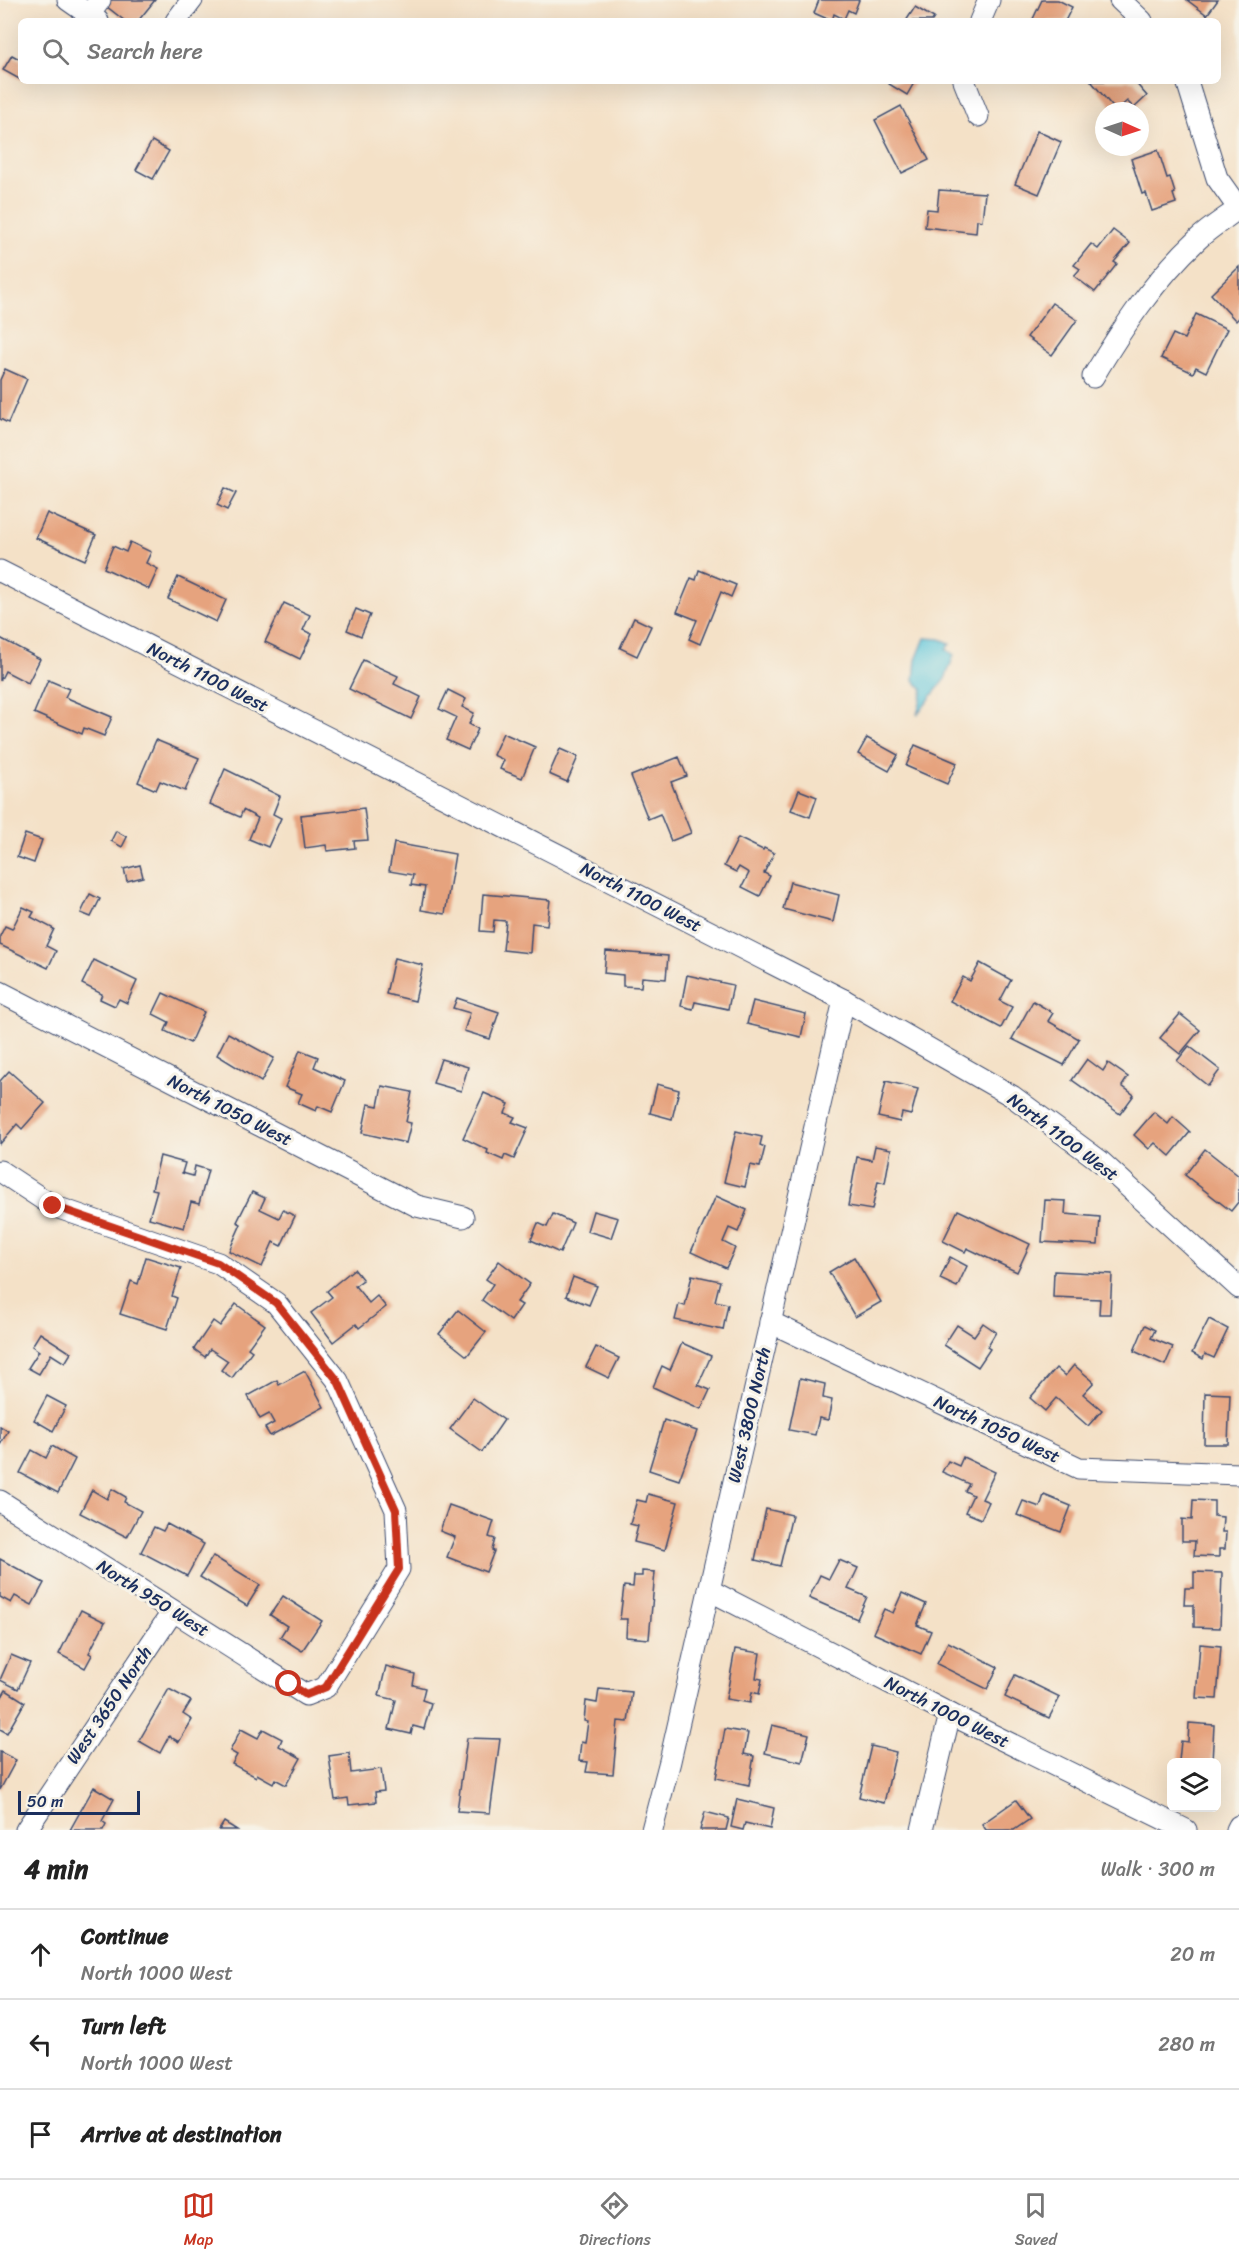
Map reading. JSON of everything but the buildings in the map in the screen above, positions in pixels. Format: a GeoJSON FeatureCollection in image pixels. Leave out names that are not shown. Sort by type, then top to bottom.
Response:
{"type":"FeatureCollection","features":[{"type":"Feature","properties":{"kind":"street"},"geometry":{"type":"LineString","coordinates":[[68,0],[96,12]]}},
{"type":"Feature","properties":{"kind":"street"},"geometry":{"type":"LineString","coordinates":[[178,18],[192,0]]}},
{"type":"Feature","properties":{"kind":"street"},"geometry":{"type":"LineString","coordinates":[[981,18],[989,0]]}},
{"type":"Feature","properties":{"kind":"street"},"geometry":{"type":"LineString","coordinates":[[1120,0],[1139,18]]}},
{"type":"Feature","properties":{"kind":"street"},"geometry":{"type":"LineString","coordinates":[[965,84],[978,116]]}},
{"type":"Feature","properties":{"kind":"street"},"geometry":{"type":"LineString","coordinates":[[1093,377],[1120,330],[1159,280],[1200,237],[1239,209],[1217,178],[1188,84]]}},
{"type":"Feature","properties":{"kind":"street","name":"North 1100 West"},"geometry":{"type":"LineString","coordinates":[[0,571],[844,1000],[1012,1096],[1100,1161],[1239,1288]]}},
{"type":"Feature","properties":{"kind":"street","name":"North 1050 West"},"geometry":{"type":"LineString","coordinates":[[0,992],[417,1206],[463,1217]]}},
{"type":"Feature","properties":{"kind":"street","name":"West 3800 North"},"geometry":{"type":"LineString","coordinates":[[651,1830],[670,1761],[844,1000]]}},
{"type":"Feature","properties":{"kind":"street","name":"North 950 West"},"geometry":{"type":"LineString","coordinates":[[0,1171],[53,1206],[218,1263],[276,1303],[338,1381],[396,1510],[399,1569],[326,1687],[306,1695],[0,1501]]}},
{"type":"Feature","properties":{"kind":"street","name":"North 1050 West"},"geometry":{"type":"LineString","coordinates":[[770,1322],[1079,1468],[1239,1474]]}},
{"type":"Feature","properties":{"kind":"street","name":"North 1000 West"},"geometry":{"type":"LineString","coordinates":[[709,1590],[950,1714],[1186,1830]]}},
{"type":"Feature","properties":{"kind":"street","name":"West 3650 North"},"geometry":{"type":"LineString","coordinates":[[26,1830],[173,1611]]}},
{"type":"Feature","properties":{"kind":"street"},"geometry":{"type":"LineString","coordinates":[[922,1830],[950,1714]]}},
{"type":"Feature","properties":{"kind":"water"},"geometry":{"type":"Polygon","coordinates":[[[925,638],[940,639],[950,643],[946,649],[954,655],[945,679],[917,715],[923,690],[914,680],[916,660],[925,638]]]}},
{"type":"Feature","properties":{"kind":"route"},"geometry":{"type":"LineString","coordinates":[[53,1206],[218,1263],[276,1303],[338,1381],[396,1510],[399,1569],[326,1687],[306,1695],[289,1684]]}}]}
